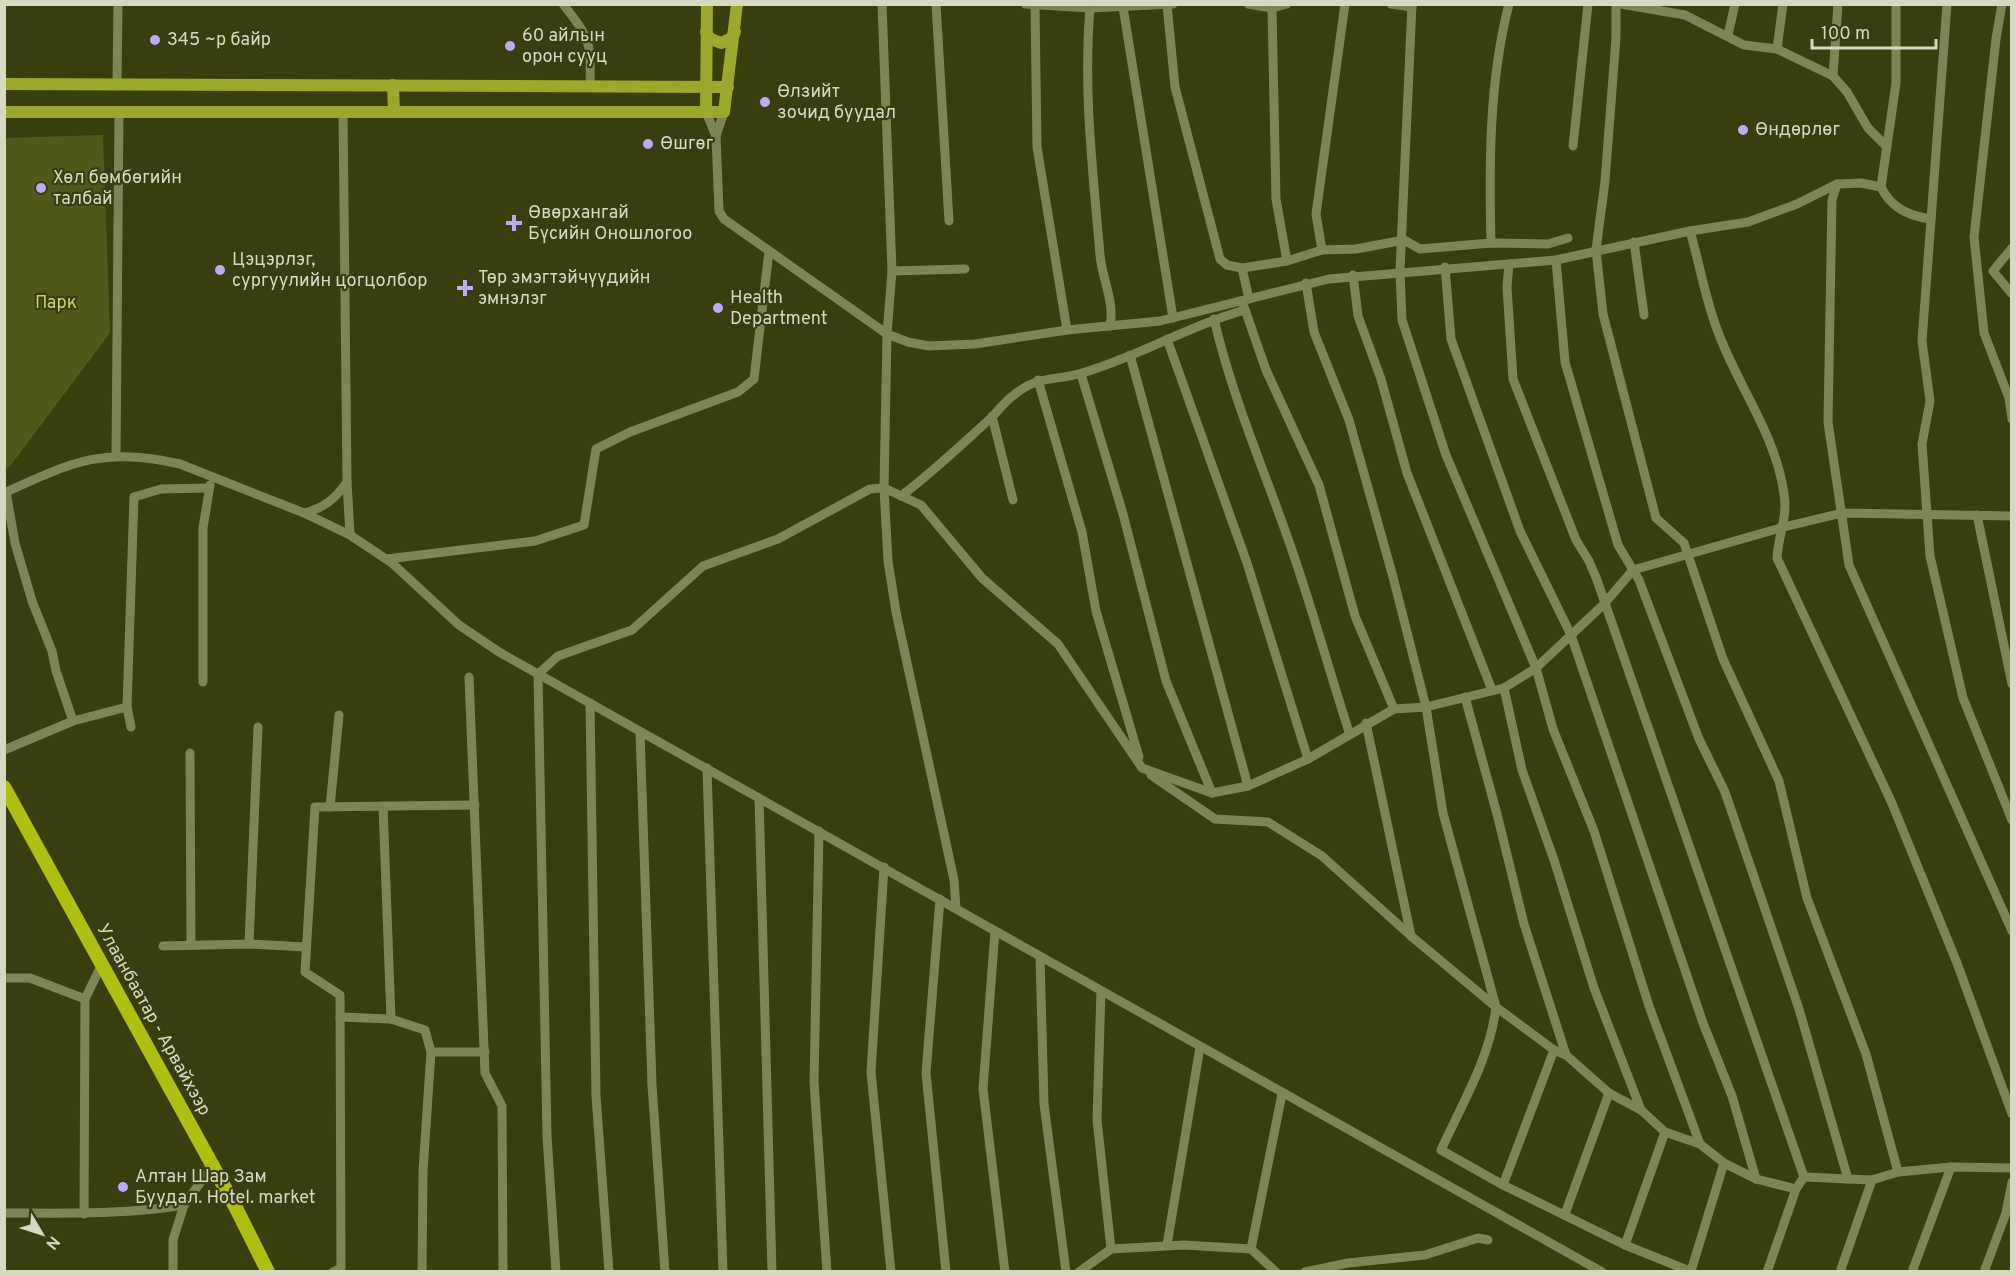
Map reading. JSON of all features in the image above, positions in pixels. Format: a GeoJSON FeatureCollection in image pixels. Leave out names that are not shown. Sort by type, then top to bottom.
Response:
{"type":"FeatureCollection","features":[{"type":"Feature","properties":{"kind":"highway","name":"Улаанбаатар - Арвайхээр"},"geometry":{"type":"LineString","coordinates":[[4,787],[213,1165],[268,1272]]}},
{"type":"Feature","properties":{"kind":"main road"},"geometry":{"type":"LineString","coordinates":[[706,112],[707,4]]}},
{"type":"Feature","properties":{"kind":"main road"},"geometry":{"type":"LineString","coordinates":[[4,112],[724,112],[737,4]]}},
{"type":"Feature","properties":{"kind":"main road"},"geometry":{"type":"LineString","coordinates":[[706,32],[709,38],[721,43],[732,38],[735,32]]}},
{"type":"Feature","properties":{"kind":"main road"},"geometry":{"type":"LineString","coordinates":[[4,84],[728,87]]}},
{"type":"Feature","properties":{"kind":"main road"},"geometry":{"type":"LineString","coordinates":[[393,85],[394,112]]}},
{"type":"Feature","properties":{"kind":"street"},"geometry":{"type":"LineString","coordinates":[[117,84],[118,4]]}},
{"type":"Feature","properties":{"kind":"street"},"geometry":{"type":"LineString","coordinates":[[563,4],[579,23],[589,41],[590,87]]}},
{"type":"Feature","properties":{"kind":"street"},"geometry":{"type":"LineString","coordinates":[[882,4],[892,271],[887,334],[884,488],[888,561],[896,612],[954,880],[956,908]]}},
{"type":"Feature","properties":{"kind":"street"},"geometry":{"type":"LineString","coordinates":[[936,4],[948,221]]}},
{"type":"Feature","properties":{"kind":"street"},"geometry":{"type":"LineString","coordinates":[[1025,4],[1089,8],[1173,4]]}},
{"type":"Feature","properties":{"kind":"street"},"geometry":{"type":"LineString","coordinates":[[1248,4],[1272,8],[1287,4]]}},
{"type":"Feature","properties":{"kind":"street"},"geometry":{"type":"LineString","coordinates":[[1322,250],[1316,214],[1345,4]]}},
{"type":"Feature","properties":{"kind":"street"},"geometry":{"type":"LineString","coordinates":[[1391,4],[1412,6],[1404,240],[1400,271],[1402,320],[1446,455],[1536,668],[1553,729],[1594,831],[1649,1006],[1700,1144]]}},
{"type":"Feature","properties":{"kind":"street"},"geometry":{"type":"LineString","coordinates":[[1491,243],[1490,190],[1498,45],[1509,4]]}},
{"type":"Feature","properties":{"kind":"street"},"geometry":{"type":"LineString","coordinates":[[1573,146],[1588,4]]}},
{"type":"Feature","properties":{"kind":"street"},"geometry":{"type":"LineString","coordinates":[[1616,4],[1616,38],[1605,181],[1596,250],[1604,314],[1656,518],[1684,543],[1723,659],[1779,781],[1807,898],[1866,1054],[1898,1172]]}},
{"type":"Feature","properties":{"kind":"street"},"geometry":{"type":"LineString","coordinates":[[1621,4],[1685,15],[1744,45],[1777,49],[1833,76],[1847,92],[1868,128],[1887,147]]}},
{"type":"Feature","properties":{"kind":"street"},"geometry":{"type":"LineString","coordinates":[[1685,15],[1688,4]]}},
{"type":"Feature","properties":{"kind":"street"},"geometry":{"type":"LineString","coordinates":[[1728,35],[1735,4]]}},
{"type":"Feature","properties":{"kind":"street"},"geometry":{"type":"LineString","coordinates":[[1777,49],[1783,4]]}},
{"type":"Feature","properties":{"kind":"street"},"geometry":{"type":"LineString","coordinates":[[1833,76],[1838,4]]}},
{"type":"Feature","properties":{"kind":"street"},"geometry":{"type":"LineString","coordinates":[[1896,4],[1896,83],[1881,187],[1891,204],[1907,213],[1931,219]]}},
{"type":"Feature","properties":{"kind":"street"},"geometry":{"type":"LineString","coordinates":[[1947,4],[1922,341],[1930,401],[1922,444],[1930,556],[1963,698],[2012,820]]}},
{"type":"Feature","properties":{"kind":"street"},"geometry":{"type":"LineString","coordinates":[[2002,4],[1974,237],[1984,333],[2009,398],[2012,419]]}},
{"type":"Feature","properties":{"kind":"street"},"geometry":{"type":"LineString","coordinates":[[1167,5],[1174,87],[1220,259],[1227,265],[1242,268],[1287,261],[1322,250],[1356,249],[1404,240],[1420,249],[1491,243],[1548,244],[1568,238]]}},
{"type":"Feature","properties":{"kind":"street"},"geometry":{"type":"LineString","coordinates":[[1035,6],[1037,147],[1067,330]]}},
{"type":"Feature","properties":{"kind":"street"},"geometry":{"type":"LineString","coordinates":[[1123,7],[1173,318]]}},
{"type":"Feature","properties":{"kind":"street"},"geometry":{"type":"LineString","coordinates":[[1089,8],[1085,60],[1087,109],[1100,259],[1113,312],[1110,326]]}},
{"type":"Feature","properties":{"kind":"street"},"geometry":{"type":"LineString","coordinates":[[1272,8],[1276,199],[1287,261]]}},
{"type":"Feature","properties":{"kind":"street"},"geometry":{"type":"LineString","coordinates":[[116,455],[119,112]]}},
{"type":"Feature","properties":{"kind":"street"},"geometry":{"type":"LineString","coordinates":[[343,112],[347,482],[350,535]]}},
{"type":"Feature","properties":{"kind":"street"},"geometry":{"type":"LineString","coordinates":[[706,112],[716,136]]}},
{"type":"Feature","properties":{"kind":"street"},"geometry":{"type":"LineString","coordinates":[[724,112],[716,136],[718,211],[724,219],[887,334],[908,342],[929,346],[975,344],[1067,330],[1173,318],[1245,303],[1306,283],[1353,275],[1556,260],[1634,242],[1748,222],[1797,204],[1837,184],[1861,183],[1881,187]]}},
{"type":"Feature","properties":{"kind":"street"},"geometry":{"type":"LineString","coordinates":[[1837,184],[1832,200],[1828,422],[1850,565],[2012,931]]}},
{"type":"Feature","properties":{"kind":"street"},"geometry":{"type":"LineString","coordinates":[[1690,231],[1719,337],[1761,420],[1776,456],[1785,496],[1784,527],[1777,558],[1892,801],[1957,963],[2012,1114]]}},
{"type":"Feature","properties":{"kind":"street"},"geometry":{"type":"LineString","coordinates":[[1634,242],[1644,315]]}},
{"type":"Feature","properties":{"kind":"street"},"geometry":{"type":"LineString","coordinates":[[2012,248],[1993,271],[2012,294]]}},
{"type":"Feature","properties":{"kind":"street"},"geometry":{"type":"LineString","coordinates":[[387,559],[535,541],[584,525],[596,449],[630,432],[738,392],[754,379],[769,250]]}},
{"type":"Feature","properties":{"kind":"street"},"geometry":{"type":"LineString","coordinates":[[1556,260],[1565,362],[1618,544],[1633,570],[1664,643],[1699,739],[1725,792],[1799,1009],[1848,1179]]}},
{"type":"Feature","properties":{"kind":"street"},"geometry":{"type":"LineString","coordinates":[[1509,264],[1507,287],[1513,379],[1552,472],[1570,525],[1590,561],[1804,1177]]}},
{"type":"Feature","properties":{"kind":"street"},"geometry":{"type":"LineString","coordinates":[[1445,267],[1451,339],[1520,531],[1571,634],[1695,1001],[1732,1096],[1756,1179]]}},
{"type":"Feature","properties":{"kind":"street"},"geometry":{"type":"LineString","coordinates":[[1242,268],[1245,303],[1266,370],[1319,485],[1355,616],[1394,709]]}},
{"type":"Feature","properties":{"kind":"street"},"geometry":{"type":"LineString","coordinates":[[892,271],[965,269]]}},
{"type":"Feature","properties":{"kind":"street"},"geometry":{"type":"LineString","coordinates":[[1353,275],[1358,316],[1381,379],[1407,473],[1492,690]]}},
{"type":"Feature","properties":{"kind":"street"},"geometry":{"type":"LineString","coordinates":[[1306,283],[1314,332],[1349,420],[1426,707],[1443,813],[1496,1006],[1493,1030],[1484,1058],[1441,1150],[1503,1185],[1625,1245],[1692,1271],[1724,1163]]}},
{"type":"Feature","properties":{"kind":"street"},"geometry":{"type":"LineString","coordinates":[[901,496],[936,470],[955,448],[1014,395],[1038,380],[1081,374],[1214,319],[1245,303]]}},
{"type":"Feature","properties":{"kind":"street"},"geometry":{"type":"LineString","coordinates":[[1214,319],[1223,357],[1248,437],[1287,536],[1349,732]]}},
{"type":"Feature","properties":{"kind":"street"},"geometry":{"type":"LineString","coordinates":[[1167,339],[1246,563],[1308,759]]}},
{"type":"Feature","properties":{"kind":"street"},"geometry":{"type":"LineString","coordinates":[[1130,355],[1248,786]]}},
{"type":"Feature","properties":{"kind":"street"},"geometry":{"type":"LineString","coordinates":[[1081,374],[1123,514],[1166,681],[1212,793]]}},
{"type":"Feature","properties":{"kind":"street"},"geometry":{"type":"LineString","coordinates":[[1038,380],[1082,532],[1096,611],[1142,768]]}},
{"type":"Feature","properties":{"kind":"street"},"geometry":{"type":"LineString","coordinates":[[992,416],[1013,500]]}},
{"type":"Feature","properties":{"kind":"street"},"geometry":{"type":"LineString","coordinates":[[73,721],[56,671],[52,651],[26,582],[15,543],[5,492],[69,464],[116,455],[161,460],[212,477],[304,513],[350,535],[387,559],[459,625],[538,674],[1602,1272]]}},
{"type":"Feature","properties":{"kind":"street"},"geometry":{"type":"LineString","coordinates":[[202,682],[203,528],[212,477]]}},
{"type":"Feature","properties":{"kind":"street"},"geometry":{"type":"LineString","coordinates":[[304,513],[319,510],[330,503],[347,482]]}},
{"type":"Feature","properties":{"kind":"street"},"geometry":{"type":"LineString","coordinates":[[131,727],[127,707],[134,497],[160,489],[210,488]]}},
{"type":"Feature","properties":{"kind":"street"},"geometry":{"type":"LineString","coordinates":[[556,1272],[548,1136],[538,674],[558,656],[632,630],[704,566],[778,539],[870,489],[884,488],[921,505],[982,578],[1058,644],[1142,768],[1215,819],[1268,822],[1322,856],[1411,936],[1496,1006],[1554,1050],[1566,1055],[1609,1093],[1641,1110],[1665,1132],[1700,1144],[1724,1163],[1756,1179],[1796,1189]]}},
{"type":"Feature","properties":{"kind":"street"},"geometry":{"type":"LineString","coordinates":[[1142,768],[1212,793],[1248,786],[1308,759],[1349,732],[1394,709],[1426,707],[1504,688],[1536,668],[1604,604],[1633,570],[1842,513],[2012,516]]}},
{"type":"Feature","properties":{"kind":"street"},"geometry":{"type":"LineString","coordinates":[[1977,515],[2012,684]]}},
{"type":"Feature","properties":{"kind":"street"},"geometry":{"type":"LineString","coordinates":[[469,677],[485,1072],[501,1106],[503,1272]]}},
{"type":"Feature","properties":{"kind":"street"},"geometry":{"type":"LineString","coordinates":[[1504,688],[1522,770],[1554,860],[1594,988],[1641,1110]]}},
{"type":"Feature","properties":{"kind":"street"},"geometry":{"type":"LineString","coordinates":[[1465,697],[1524,924],[1566,1055]]}},
{"type":"Feature","properties":{"kind":"street"},"geometry":{"type":"LineString","coordinates":[[590,703],[596,1096],[609,1272]]}},
{"type":"Feature","properties":{"kind":"street"},"geometry":{"type":"LineString","coordinates":[[5,749],[73,721],[127,707]]}},
{"type":"Feature","properties":{"kind":"street"},"geometry":{"type":"LineString","coordinates":[[330,807],[339,715]]}},
{"type":"Feature","properties":{"kind":"street"},"geometry":{"type":"LineString","coordinates":[[1366,723],[1411,936]]}},
{"type":"Feature","properties":{"kind":"street"},"geometry":{"type":"LineString","coordinates":[[249,944],[258,727]]}},
{"type":"Feature","properties":{"kind":"street"},"geometry":{"type":"LineString","coordinates":[[640,732],[652,1085],[665,1272]]}},
{"type":"Feature","properties":{"kind":"street"},"geometry":{"type":"LineString","coordinates":[[190,753],[191,945]]}},
{"type":"Feature","properties":{"kind":"street"},"geometry":{"type":"LineString","coordinates":[[707,768],[723,1272]]}},
{"type":"Feature","properties":{"kind":"street"},"geometry":{"type":"LineString","coordinates":[[759,798],[772,1272]]}},
{"type":"Feature","properties":{"kind":"street"},"geometry":{"type":"LineString","coordinates":[[333,1272],[341,1268],[340,995],[305,972],[315,807],[475,805]]}},
{"type":"Feature","properties":{"kind":"street"},"geometry":{"type":"LineString","coordinates":[[383,806],[391,1018]]}},
{"type":"Feature","properties":{"kind":"street"},"geometry":{"type":"LineString","coordinates":[[819,831],[814,1082],[827,1272]]}},
{"type":"Feature","properties":{"kind":"street"},"geometry":{"type":"LineString","coordinates":[[884,867],[871,1072],[891,1272]]}},
{"type":"Feature","properties":{"kind":"street"},"geometry":{"type":"LineString","coordinates":[[940,899],[926,1073],[946,1272]]}},
{"type":"Feature","properties":{"kind":"street"},"geometry":{"type":"LineString","coordinates":[[995,931],[983,1089],[1005,1272]]}},
{"type":"Feature","properties":{"kind":"street"},"geometry":{"type":"LineString","coordinates":[[163,946],[249,944],[306,947]]}},
{"type":"Feature","properties":{"kind":"street"},"geometry":{"type":"LineString","coordinates":[[1040,957],[1044,1104],[1066,1272]]}},
{"type":"Feature","properties":{"kind":"street"},"geometry":{"type":"LineString","coordinates":[[84,1214],[86,999],[101,966]]}},
{"type":"Feature","properties":{"kind":"street"},"geometry":{"type":"LineString","coordinates":[[4,978],[30,978],[86,999]]}},
{"type":"Feature","properties":{"kind":"street"},"geometry":{"type":"LineString","coordinates":[[1101,991],[1097,1120],[1111,1249]]}},
{"type":"Feature","properties":{"kind":"street"},"geometry":{"type":"LineString","coordinates":[[340,1017],[391,1018],[425,1030],[431,1052],[423,1171],[422,1272]]}},
{"type":"Feature","properties":{"kind":"street"},"geometry":{"type":"LineString","coordinates":[[1167,1245],[1200,1047]]}},
{"type":"Feature","properties":{"kind":"street"},"geometry":{"type":"LineString","coordinates":[[1503,1185],[1554,1050]]}},
{"type":"Feature","properties":{"kind":"street"},"geometry":{"type":"LineString","coordinates":[[431,1052],[484,1052]]}},
{"type":"Feature","properties":{"kind":"street"},"geometry":{"type":"LineString","coordinates":[[1565,1214],[1609,1093]]}},
{"type":"Feature","properties":{"kind":"street"},"geometry":{"type":"LineString","coordinates":[[1251,1249],[1282,1094]]}},
{"type":"Feature","properties":{"kind":"street"},"geometry":{"type":"LineString","coordinates":[[1625,1245],[1665,1132]]}},
{"type":"Feature","properties":{"kind":"street"},"geometry":{"type":"LineString","coordinates":[[173,1272],[173,1240],[184,1205],[213,1165]]}},
{"type":"Feature","properties":{"kind":"street"},"geometry":{"type":"LineString","coordinates":[[1804,1177],[1872,1180],[1898,1172],[1951,1167],[2012,1168]]}},
{"type":"Feature","properties":{"kind":"street"},"geometry":{"type":"LineString","coordinates":[[1912,1272],[1951,1167]]}},
{"type":"Feature","properties":{"kind":"street"},"geometry":{"type":"LineString","coordinates":[[1767,1272],[1796,1189],[1804,1177]]}},
{"type":"Feature","properties":{"kind":"street"},"geometry":{"type":"LineString","coordinates":[[1840,1272],[1872,1180]]}},
{"type":"Feature","properties":{"kind":"street"},"geometry":{"type":"LineString","coordinates":[[1984,1272],[2006,1213],[2012,1182]]}},
{"type":"Feature","properties":{"kind":"street"},"geometry":{"type":"LineString","coordinates":[[4,1213],[84,1214],[154,1210],[184,1205]]}},
{"type":"Feature","properties":{"kind":"street"},"geometry":{"type":"LineString","coordinates":[[1305,1272],[1348,1263],[1425,1255],[1478,1239],[1488,1240]]}},
{"type":"Feature","properties":{"kind":"street"},"geometry":{"type":"LineString","coordinates":[[1080,1272],[1111,1249],[1167,1245],[1251,1249],[1276,1272]]}},
{"type":"Feature","properties":{"kind":"green space","name":"Парк"},"geometry":{"type":"Polygon","coordinates":[[[103,135],[110,333],[11,465],[5,469],[5,138],[103,135]]]}},
{"type":"Feature","properties":{"kind":"place","name":"345 ~р байр"},"geometry":{"type":"Point","coordinates":[155,40]}},
{"type":"Feature","properties":{"kind":"place","name":"60 айлын орон сууц"},"geometry":{"type":"Point","coordinates":[510,46]}},
{"type":"Feature","properties":{"kind":"place","name":"Өлзийт зочид буудал"},"geometry":{"type":"Point","coordinates":[765,102]}},
{"type":"Feature","properties":{"kind":"place","name":"Өндөрлөг"},"geometry":{"type":"Point","coordinates":[1743,130]}},
{"type":"Feature","properties":{"kind":"place","name":"Өшгөг"},"geometry":{"type":"Point","coordinates":[648,144]}},
{"type":"Feature","properties":{"kind":"place","name":"Хөл бөмбөгийн талбай"},"geometry":{"type":"Point","coordinates":[41,188]}},
{"type":"Feature","properties":{"kind":"place","name":"Өвөрхангай Бүсийн Оношлогоо"},"geometry":{"type":"Point","coordinates":[514,223]}},
{"type":"Feature","properties":{"kind":"place","name":"Цэцэрлэг, сургуулийн цогцолбор"},"geometry":{"type":"Point","coordinates":[220,270]}},
{"type":"Feature","properties":{"kind":"place","name":"Төр эмэгтэйчүүдийн эмнэлэг"},"geometry":{"type":"Point","coordinates":[465,288]}},
{"type":"Feature","properties":{"kind":"place","name":"Health Department"},"geometry":{"type":"Point","coordinates":[718,308]}},
{"type":"Feature","properties":{"kind":"place","name":"Алтан Шар Зам Буудал. Hotel. market"},"geometry":{"type":"Point","coordinates":[123,1187]}}]}
